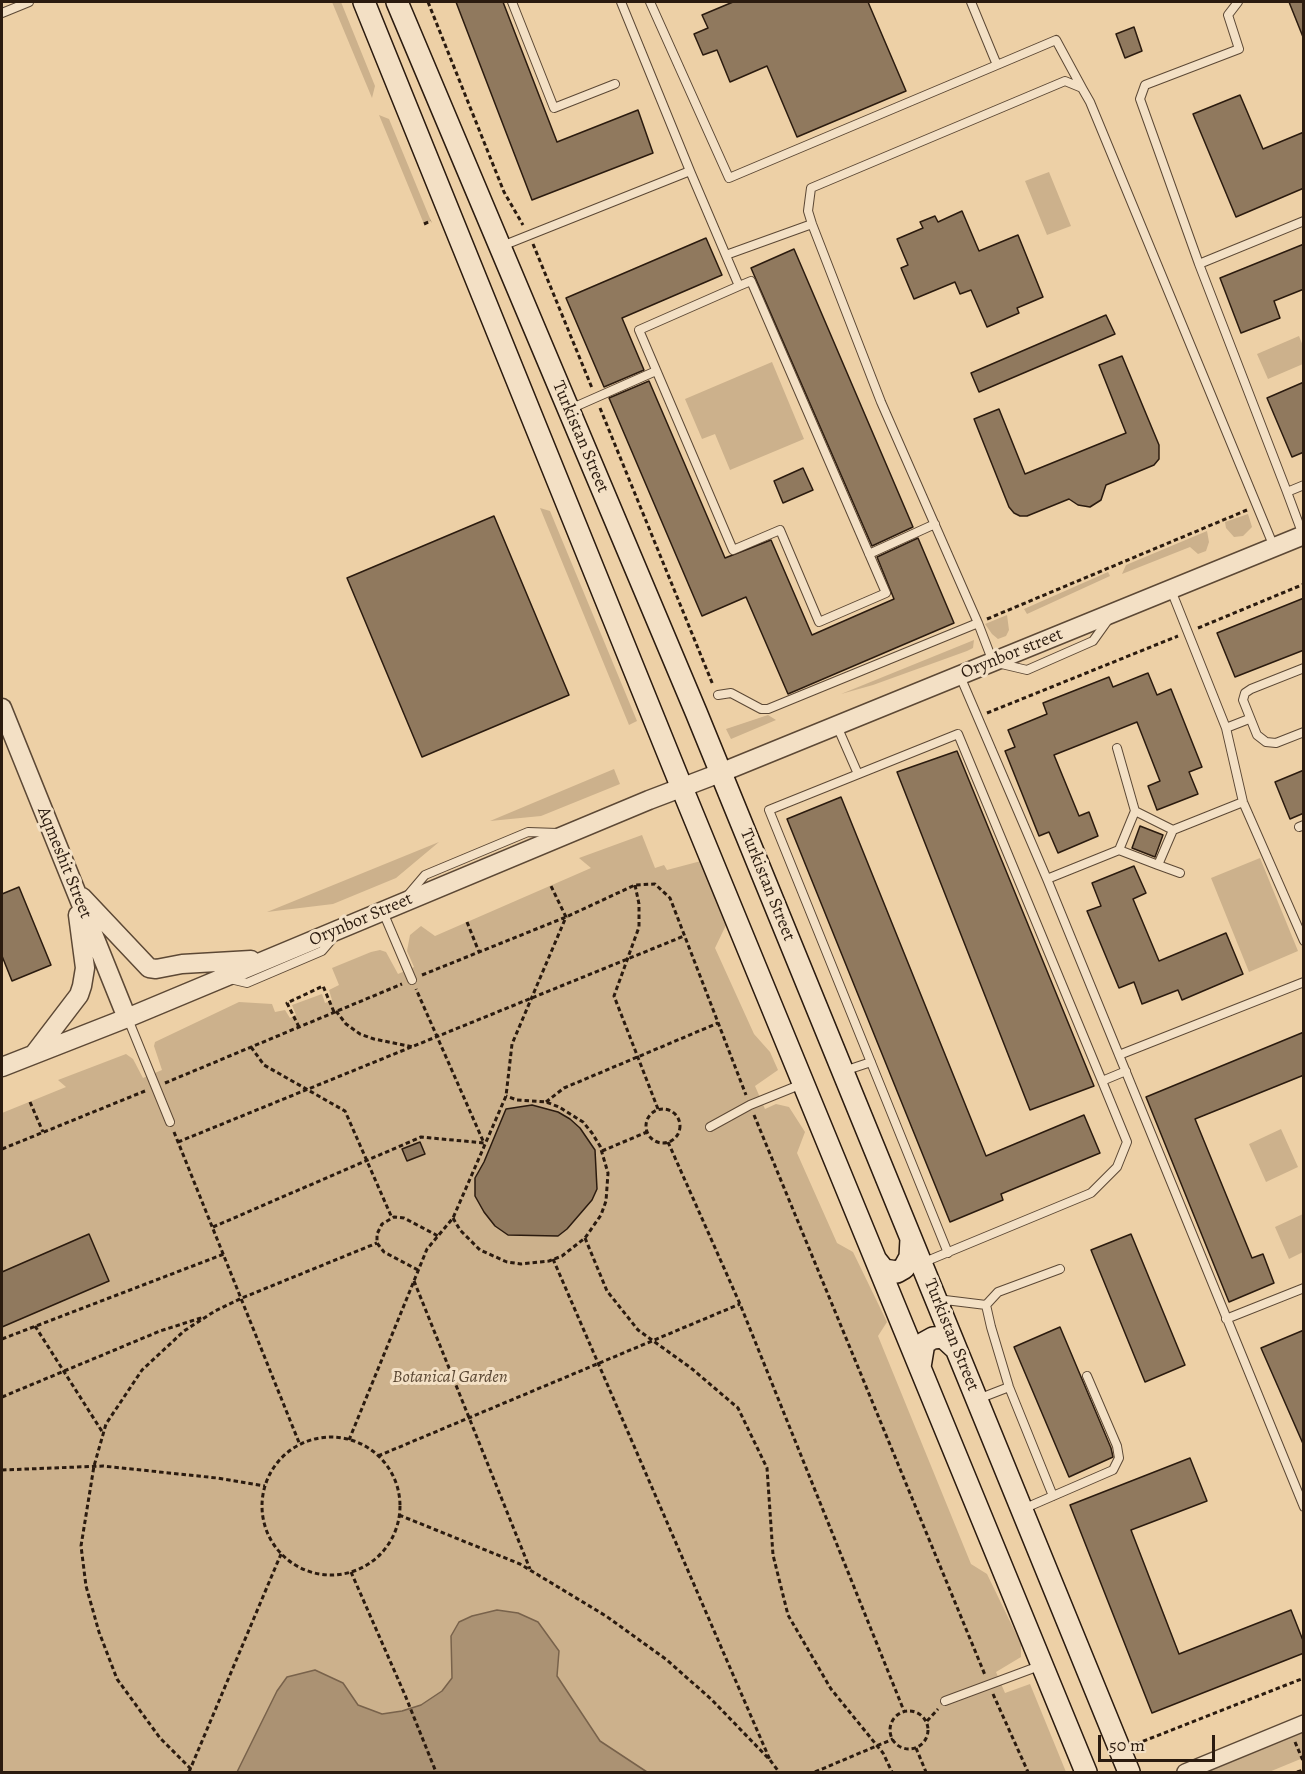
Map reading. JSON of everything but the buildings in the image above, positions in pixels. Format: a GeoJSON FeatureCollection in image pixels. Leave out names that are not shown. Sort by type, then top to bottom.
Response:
{"type":"FeatureCollection","features":[{"type":"Feature","properties":{"kind":"main road","name":"Turkistan Street"},"geometry":{"type":"LineString","coordinates":[[363,2],[1086,1773]]}},
{"type":"Feature","properties":{"kind":"main road","name":"Turkistan Street"},"geometry":{"type":"LineString","coordinates":[[397,2],[720,773],[1129,1773]]}},
{"type":"Feature","properties":{"kind":"main road"},"geometry":{"type":"LineString","coordinates":[[876,1260],[884,1270],[897,1272],[904,1268],[910,1257],[911,1237]]}},
{"type":"Feature","properties":{"kind":"main road"},"geometry":{"type":"LineString","coordinates":[[920,1366],[924,1344],[933,1338],[943,1337],[956,1349]]}},
{"type":"Feature","properties":{"kind":"street","name":"Orynbor street"},"geometry":{"type":"LineString","coordinates":[[720,773],[1303,535]]}},
{"type":"Feature","properties":{"kind":"street","name":"Aqmeshit Street"},"geometry":{"type":"LineString","coordinates":[[2,708],[127,1018]]}},
{"type":"Feature","properties":{"kind":"street","name":"Orynbor Street"},"geometry":{"type":"LineString","coordinates":[[2,1067],[127,1018],[648,800],[720,773]]}},
{"type":"Feature","properties":{"kind":"street"},"geometry":{"type":"LineString","coordinates":[[75,890],[149,968],[268,958]]}},
{"type":"Feature","properties":{"kind":"street"},"geometry":{"type":"LineString","coordinates":[[34,1054],[79,995],[82,986],[85,968],[75,890]]}},
{"type":"Feature","properties":{"kind":"street"},"geometry":{"type":"LineString","coordinates":[[1185,1773],[1297,1726]]}},
{"type":"Feature","properties":{"kind":"lane"},"geometry":{"type":"LineString","coordinates":[[2,13],[29,2]]}},
{"type":"Feature","properties":{"kind":"lane"},"geometry":{"type":"LineString","coordinates":[[512,2],[554,108],[615,84]]}},
{"type":"Feature","properties":{"kind":"lane"},"geometry":{"type":"LineString","coordinates":[[621,2],[739,286]]}},
{"type":"Feature","properties":{"kind":"lane"},"geometry":{"type":"LineString","coordinates":[[650,2],[729,178],[1056,40],[1090,102],[1274,547]]}},
{"type":"Feature","properties":{"kind":"lane"},"geometry":{"type":"LineString","coordinates":[[970,2],[998,65]]}},
{"type":"Feature","properties":{"kind":"lane"},"geometry":{"type":"LineString","coordinates":[[1238,2],[1228,15],[1239,50],[1145,85],[1140,99],[1199,264],[1303,535]]}},
{"type":"Feature","properties":{"kind":"lane"},"geometry":{"type":"LineString","coordinates":[[993,662],[981,621],[881,402],[812,224],[808,211],[811,188],[1065,81],[1082,88]]}},
{"type":"Feature","properties":{"kind":"lane"},"geometry":{"type":"LineString","coordinates":[[500,247],[690,171]]}},
{"type":"Feature","properties":{"kind":"lane"},"geometry":{"type":"LineString","coordinates":[[1199,264],[1304,221]]}},
{"type":"Feature","properties":{"kind":"lane"},"geometry":{"type":"LineString","coordinates":[[726,255],[812,224]]}},
{"type":"Feature","properties":{"kind":"lane"},"geometry":{"type":"LineString","coordinates":[[751,282],[886,593],[819,622],[780,530],[733,550],[639,330],[739,286],[751,282]]}},
{"type":"Feature","properties":{"kind":"lane"},"geometry":{"type":"LineString","coordinates":[[569,410],[656,371]]}},
{"type":"Feature","properties":{"kind":"lane"},"geometry":{"type":"LineString","coordinates":[[1287,492],[1304,485]]}},
{"type":"Feature","properties":{"kind":"lane"},"geometry":{"type":"LineString","coordinates":[[869,554],[935,524]]}},
{"type":"Feature","properties":{"kind":"lane"},"geometry":{"type":"LineString","coordinates":[[1171,589],[1226,728],[1243,802],[1304,941]]}},
{"type":"Feature","properties":{"kind":"lane"},"geometry":{"type":"LineString","coordinates":[[717,695],[730,693],[761,709],[768,709],[981,621]]}},
{"type":"Feature","properties":{"kind":"lane"},"geometry":{"type":"LineString","coordinates":[[1304,668],[1251,689],[1245,693],[1243,700],[1257,735],[1266,742],[1276,743],[1304,732]]}},
{"type":"Feature","properties":{"kind":"lane"},"geometry":{"type":"LineString","coordinates":[[960,675],[1047,879],[1304,1507]]}},
{"type":"Feature","properties":{"kind":"lane"},"geometry":{"type":"LineString","coordinates":[[1226,728],[1249,718]]}},
{"type":"Feature","properties":{"kind":"lane"},"geometry":{"type":"LineString","coordinates":[[837,725],[858,774]]}},
{"type":"Feature","properties":{"kind":"lane"},"geometry":{"type":"LineString","coordinates":[[922,1264],[1090,1193],[1118,1167],[1127,1142],[958,734],[769,810],[948,1252]]}},
{"type":"Feature","properties":{"kind":"lane"},"geometry":{"type":"LineString","coordinates":[[1117,748],[1136,810],[1119,850]]}},
{"type":"Feature","properties":{"kind":"lane"},"geometry":{"type":"LineString","coordinates":[[1158,865],[1173,830],[1243,802]]}},
{"type":"Feature","properties":{"kind":"lane"},"geometry":{"type":"LineString","coordinates":[[1136,810],[1173,830]]}},
{"type":"Feature","properties":{"kind":"lane"},"geometry":{"type":"LineString","coordinates":[[1047,879],[1119,850],[1180,873]]}},
{"type":"Feature","properties":{"kind":"lane"},"geometry":{"type":"LineString","coordinates":[[383,910],[412,980]]}},
{"type":"Feature","properties":{"kind":"lane"},"geometry":{"type":"LineString","coordinates":[[223,977],[247,983],[257,979],[322,951],[341,928]]}},
{"type":"Feature","properties":{"kind":"lane"},"geometry":{"type":"LineString","coordinates":[[1119,1055],[1304,982]]}},
{"type":"Feature","properties":{"kind":"lane"},"geometry":{"type":"LineString","coordinates":[[127,1018],[170,1122]]}},
{"type":"Feature","properties":{"kind":"lane"},"geometry":{"type":"LineString","coordinates":[[843,1071],[871,1062]]}},
{"type":"Feature","properties":{"kind":"lane"},"geometry":{"type":"LineString","coordinates":[[1102,1081],[1125,1071]]}},
{"type":"Feature","properties":{"kind":"lane"},"geometry":{"type":"LineString","coordinates":[[710,1127],[750,1105],[804,1083]]}},
{"type":"Feature","properties":{"kind":"lane"},"geometry":{"type":"LineString","coordinates":[[986,1305],[998,1292],[1060,1269]]}},
{"type":"Feature","properties":{"kind":"lane"},"geometry":{"type":"LineString","coordinates":[[1226,1319],[1304,1288]]}},
{"type":"Feature","properties":{"kind":"lane"},"geometry":{"type":"LineString","coordinates":[[936,1299],[986,1305]]}},
{"type":"Feature","properties":{"kind":"lane"},"geometry":{"type":"LineString","coordinates":[[986,1305],[1009,1387],[1053,1496]]}},
{"type":"Feature","properties":{"kind":"lane"},"geometry":{"type":"LineString","coordinates":[[1022,1509],[1113,1470],[1119,1458],[1118,1446],[1087,1376]]}},
{"type":"Feature","properties":{"kind":"lane"},"geometry":{"type":"LineString","coordinates":[[977,1399],[1009,1387]]}},
{"type":"Feature","properties":{"kind":"lane"},"geometry":{"type":"LineString","coordinates":[[945,1701],[1042,1665]]}},
{"type":"Feature","properties":{"kind":"path"},"geometry":{"type":"LineString","coordinates":[[428,2],[504,192],[530,235],[717,695]]}},
{"type":"Feature","properties":{"kind":"path"},"geometry":{"type":"LineString","coordinates":[[424,224],[431,221]]}},
{"type":"Feature","properties":{"kind":"path"},"geometry":{"type":"LineString","coordinates":[[981,621],[1257,506]]}},
{"type":"Feature","properties":{"kind":"path"},"geometry":{"type":"LineString","coordinates":[[977,717],[1304,584]]}},
{"type":"Feature","properties":{"kind":"path"},"geometry":{"type":"LineString","coordinates":[[2,1149],[566,917],[635,885],[655,884],[670,898],[750,1105],[989,1685],[1028,1773]]}},
{"type":"Feature","properties":{"kind":"path"},"geometry":{"type":"LineString","coordinates":[[635,885],[639,904],[639,927],[614,996],[658,1109]]}},
{"type":"Feature","properties":{"kind":"path"},"geometry":{"type":"LineString","coordinates":[[550,886],[566,917]]}},
{"type":"Feature","properties":{"kind":"path"},"geometry":{"type":"LineString","coordinates":[[349,1440],[427,1249],[453,1218],[506,1096],[512,1044],[566,917]]}},
{"type":"Feature","properties":{"kind":"path"},"geometry":{"type":"LineString","coordinates":[[467,922],[479,952]]}},
{"type":"Feature","properties":{"kind":"path"},"geometry":{"type":"LineString","coordinates":[[178,1142],[684,936]]}},
{"type":"Feature","properties":{"kind":"path"},"geometry":{"type":"LineString","coordinates":[[412,980],[484,1143]]}},
{"type":"Feature","properties":{"kind":"path"},"geometry":{"type":"LineString","coordinates":[[299,1027],[287,1003],[323,986],[335,1012],[360,1034],[414,1047]]}},
{"type":"Feature","properties":{"kind":"path"},"geometry":{"type":"LineString","coordinates":[[546,1102],[564,1088],[718,1022]]}},
{"type":"Feature","properties":{"kind":"path"},"geometry":{"type":"LineString","coordinates":[[251,1047],[264,1065],[345,1112],[392,1218]]}},
{"type":"Feature","properties":{"kind":"path"},"geometry":{"type":"LineString","coordinates":[[453,1218],[469,1241],[493,1257],[521,1264],[553,1259],[568,1252],[585,1238],[601,1215],[606,1201],[608,1173],[602,1151],[592,1133],[583,1122],[559,1107],[546,1102],[517,1100],[506,1096]]}},
{"type":"Feature","properties":{"kind":"path"},"geometry":{"type":"LineString","coordinates":[[30,1102],[43,1132]]}},
{"type":"Feature","properties":{"kind":"path"},"geometry":{"type":"LineString","coordinates":[[658,1109],[672,1111],[679,1119],[677,1136],[668,1142],[656,1142],[646,1132],[647,1118],[658,1109]]}},
{"type":"Feature","properties":{"kind":"path"},"geometry":{"type":"LineString","coordinates":[[170,1122],[300,1444]]}},
{"type":"Feature","properties":{"kind":"path"},"geometry":{"type":"LineString","coordinates":[[602,1151],[646,1132]]}},
{"type":"Feature","properties":{"kind":"path"},"geometry":{"type":"LineString","coordinates":[[213,1227],[421,1137],[484,1143]]}},
{"type":"Feature","properties":{"kind":"path"},"geometry":{"type":"LineString","coordinates":[[668,1142],[740,1304],[904,1711]]}},
{"type":"Feature","properties":{"kind":"path"},"geometry":{"type":"LineString","coordinates":[[418,1270],[384,1252],[377,1243],[377,1234],[382,1224],[392,1218],[404,1218],[438,1236]]}},
{"type":"Feature","properties":{"kind":"path"},"geometry":{"type":"LineString","coordinates":[[585,1238],[607,1291],[638,1330],[691,1368],[738,1408],[767,1468],[773,1555],[788,1615],[831,1689],[883,1752],[892,1773]]}},
{"type":"Feature","properties":{"kind":"path"},"geometry":{"type":"LineString","coordinates":[[281,1554],[190,1771],[160,1738],[117,1679],[99,1632],[86,1586],[81,1546],[94,1466],[106,1424],[142,1370],[184,1331],[208,1315],[242,1298],[377,1243]]}},
{"type":"Feature","properties":{"kind":"path"},"geometry":{"type":"LineString","coordinates":[[2,1339],[224,1254]]}},
{"type":"Feature","properties":{"kind":"path"},"geometry":{"type":"LineString","coordinates":[[553,1259],[770,1760]]}},
{"type":"Feature","properties":{"kind":"path"},"geometry":{"type":"LineString","coordinates":[[414,1281],[531,1570]]}},
{"type":"Feature","properties":{"kind":"path"},"geometry":{"type":"LineString","coordinates":[[378,1456],[740,1304]]}},
{"type":"Feature","properties":{"kind":"path"},"geometry":{"type":"LineString","coordinates":[[2,1397],[160,1331],[208,1315]]}},
{"type":"Feature","properties":{"kind":"path"},"geometry":{"type":"LineString","coordinates":[[35,1326],[104,1433]]}},
{"type":"Feature","properties":{"kind":"path"},"geometry":{"type":"LineString","coordinates":[[324,1438],[349,1440],[360,1444],[378,1456],[394,1478],[400,1502],[399,1515],[396,1527],[384,1550],[363,1567],[351,1572],[326,1575],[296,1565],[281,1554],[274,1544],[264,1522],[262,1504],[265,1486],[275,1466],[300,1444],[324,1438]]}},
{"type":"Feature","properties":{"kind":"path"},"geometry":{"type":"LineString","coordinates":[[2,1470],[94,1466],[217,1478],[265,1486]]}},
{"type":"Feature","properties":{"kind":"path"},"geometry":{"type":"LineString","coordinates":[[399,1515],[520,1564],[606,1616],[667,1660],[712,1700],[770,1760],[779,1773]]}},
{"type":"Feature","properties":{"kind":"path"},"geometry":{"type":"LineString","coordinates":[[351,1572],[405,1695],[436,1773]]}},
{"type":"Feature","properties":{"kind":"path"},"geometry":{"type":"LineString","coordinates":[[1120,1750],[1304,1678]]}},
{"type":"Feature","properties":{"kind":"path"},"geometry":{"type":"LineString","coordinates":[[927,1721],[945,1701]]}},
{"type":"Feature","properties":{"kind":"path"},"geometry":{"type":"LineString","coordinates":[[904,1711],[917,1712],[927,1721],[929,1727],[926,1740],[916,1748],[902,1748],[891,1734],[891,1722],[904,1711]]}},
{"type":"Feature","properties":{"kind":"path"},"geometry":{"type":"LineString","coordinates":[[1297,1726],[1304,1763]]}},
{"type":"Feature","properties":{"kind":"path"},"geometry":{"type":"LineString","coordinates":[[815,1773],[893,1739]]}},
{"type":"Feature","properties":{"kind":"path"},"geometry":{"type":"LineString","coordinates":[[916,1748],[926,1773]]}},
{"type":"Feature","properties":{"kind":"path"},"geometry":{"type":"LineString","coordinates":[[1297,1773],[1304,1770]]}},
{"type":"Feature","properties":{"kind":"green space"},"geometry":{"type":"Polygon","coordinates":[[[332,2],[341,2],[375,86],[372,98],[332,2]]]}},
{"type":"Feature","properties":{"kind":"green space"},"geometry":{"type":"Polygon","coordinates":[[[379,115],[389,119],[431,221],[424,224],[379,115]]]}},
{"type":"Feature","properties":{"kind":"green space"},"geometry":{"type":"Polygon","coordinates":[[[1049,172],[1071,226],[1047,235],[1025,181],[1049,172]]]}},
{"type":"Feature","properties":{"kind":"green space"},"geometry":{"type":"Polygon","coordinates":[[[1299,336],[1303,346],[1303,364],[1268,379],[1257,354],[1299,336]]]}},
{"type":"Feature","properties":{"kind":"green space"},"geometry":{"type":"Polygon","coordinates":[[[772,362],[804,439],[730,470],[715,434],[702,439],[685,399],[772,362]]]}},
{"type":"Feature","properties":{"kind":"green space"},"geometry":{"type":"Polygon","coordinates":[[[540,508],[550,511],[637,721],[629,725],[540,508]]]}},
{"type":"Feature","properties":{"kind":"green space"},"geometry":{"type":"Polygon","coordinates":[[[1248,514],[1252,527],[1243,536],[1234,537],[1226,528],[1225,522],[1248,514]]]}},
{"type":"Feature","properties":{"kind":"green space"},"geometry":{"type":"Polygon","coordinates":[[[1207,531],[1209,542],[1206,551],[1198,554],[1190,547],[1122,574],[1126,565],[1207,531]]]}},
{"type":"Feature","properties":{"kind":"green space"},"geometry":{"type":"Polygon","coordinates":[[[1108,572],[1110,576],[1027,614],[1024,609],[1108,572]]]}},
{"type":"Feature","properties":{"kind":"green space"},"geometry":{"type":"Polygon","coordinates":[[[1007,615],[1009,630],[1006,636],[998,639],[985,624],[1007,615]]]}},
{"type":"Feature","properties":{"kind":"green space"},"geometry":{"type":"Polygon","coordinates":[[[974,640],[973,648],[967,651],[873,685],[841,694],[974,640]]]}},
{"type":"Feature","properties":{"kind":"green space"},"geometry":{"type":"Polygon","coordinates":[[[768,715],[776,720],[731,739],[726,729],[768,715]]]}},
{"type":"Feature","properties":{"kind":"green space"},"geometry":{"type":"Polygon","coordinates":[[[614,769],[620,784],[541,816],[490,821],[614,769]]]}},
{"type":"Feature","properties":{"kind":"green space","name":"Botanical Garden"},"geometry":{"type":"Polygon","coordinates":[[[642,835],[655,868],[664,865],[667,870],[701,861],[727,923],[715,948],[754,1034],[770,1052],[778,1070],[755,1086],[765,1109],[776,1104],[789,1107],[805,1132],[797,1153],[837,1243],[853,1252],[887,1322],[878,1336],[971,1564],[987,1574],[1021,1644],[1021,1657],[996,1672],[1005,1693],[1030,1684],[1066,1772],[2,1772],[2,1113],[66,1087],[58,1080],[126,1054],[133,1059],[143,1078],[162,1070],[154,1046],[155,1042],[239,1002],[272,1004],[275,1012],[285,1010],[290,1018],[296,1015],[292,1005],[322,994],[325,1003],[332,1000],[329,990],[339,985],[332,968],[371,952],[380,950],[386,952],[398,974],[414,967],[407,951],[410,935],[421,926],[435,936],[591,868],[579,858],[642,835]]]}},
{"type":"Feature","properties":{"kind":"green space"},"geometry":{"type":"Polygon","coordinates":[[[439,842],[396,878],[333,904],[267,912],[439,842]]]}},
{"type":"Feature","properties":{"kind":"green space"},"geometry":{"type":"Polygon","coordinates":[[[1260,858],[1298,951],[1249,972],[1211,878],[1260,858]]]}},
{"type":"Feature","properties":{"kind":"green space"},"geometry":{"type":"Polygon","coordinates":[[[1281,1129],[1298,1167],[1266,1182],[1249,1144],[1281,1129]]]}},
{"type":"Feature","properties":{"kind":"green space"},"geometry":{"type":"Polygon","coordinates":[[[1303,1214],[1303,1252],[1289,1259],[1275,1227],[1303,1214]]]}},
{"type":"Feature","properties":{"kind":"green space"},"geometry":{"type":"Polygon","coordinates":[[[1303,1730],[1303,1758],[1269,1772],[1193,1772],[1303,1730]]]}},
{"type":"Feature","properties":{"kind":"shaded area"},"geometry":{"type":"Polygon","coordinates":[[[497,1610],[518,1613],[538,1622],[559,1651],[557,1676],[600,1741],[647,1772],[237,1772],[277,1691],[287,1677],[315,1670],[343,1683],[358,1705],[382,1714],[421,1705],[442,1691],[452,1678],[451,1636],[459,1622],[472,1616],[497,1610]]]}}]}
